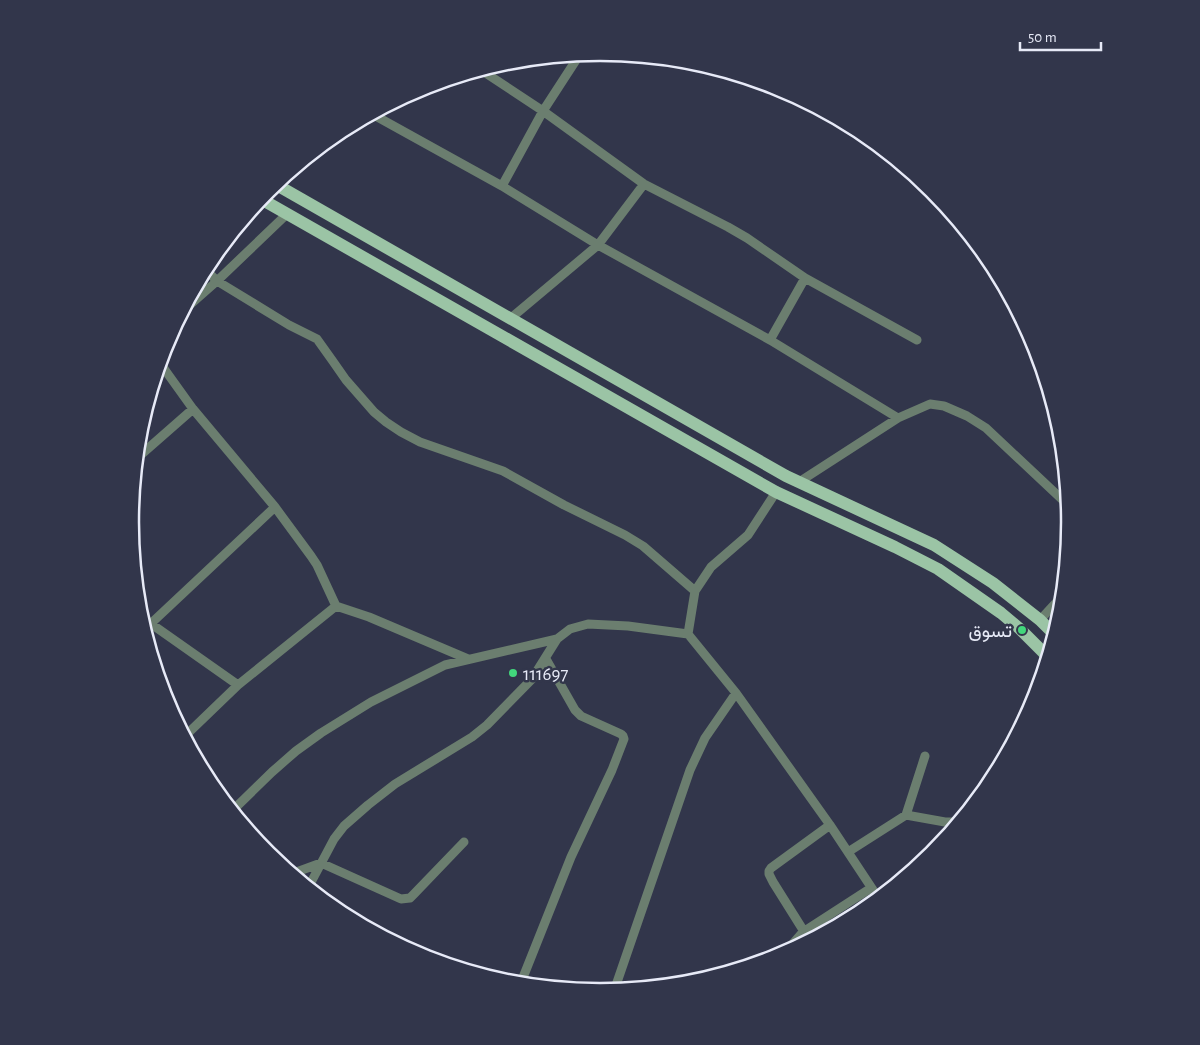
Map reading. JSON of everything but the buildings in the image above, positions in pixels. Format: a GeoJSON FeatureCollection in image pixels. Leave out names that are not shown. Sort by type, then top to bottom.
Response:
{"type":"FeatureCollection","features":[{"type":"Feature","properties":{"kind":"main road"},"geometry":{"type":"LineString","coordinates":[[283,188],[800,482],[934,545],[993,583],[1049,629]]}},
{"type":"Feature","properties":{"kind":"main road"},"geometry":{"type":"LineString","coordinates":[[267,203],[776,492],[895,547],[938,570],[1001,613],[1043,652]]}},
{"type":"Feature","properties":{"kind":"street"},"geometry":{"type":"LineString","coordinates":[[502,186],[543,111],[575,62]]}},
{"type":"Feature","properties":{"kind":"street"},"geometry":{"type":"LineString","coordinates":[[489,75],[543,111],[644,184],[741,234],[805,278],[917,340]]}},
{"type":"Feature","properties":{"kind":"street"},"geometry":{"type":"LineString","coordinates":[[379,118],[502,186],[598,245],[770,340],[898,418]]}},
{"type":"Feature","properties":{"kind":"street"},"geometry":{"type":"LineString","coordinates":[[511,318],[598,245],[644,184]]}},
{"type":"Feature","properties":{"kind":"street"},"geometry":{"type":"LineString","coordinates":[[197,298],[287,214]]}},
{"type":"Feature","properties":{"kind":"street"},"geometry":{"type":"LineString","coordinates":[[211,275],[217,281],[289,325],[317,339],[346,380],[374,412],[386,422],[420,442],[503,471],[564,506],[625,535],[643,546],[695,592]]}},
{"type":"Feature","properties":{"kind":"street"},"geometry":{"type":"LineString","coordinates":[[770,340],[805,278]]}},
{"type":"Feature","properties":{"kind":"street"},"geometry":{"type":"LineString","coordinates":[[165,370],[193,409],[275,507],[317,565],[336,606],[369,617],[468,660]]}},
{"type":"Feature","properties":{"kind":"street"},"geometry":{"type":"LineString","coordinates":[[800,482],[898,418],[930,404],[944,406],[968,416],[986,428],[1060,498]]}},
{"type":"Feature","properties":{"kind":"street"},"geometry":{"type":"LineString","coordinates":[[145,451],[193,409]]}},
{"type":"Feature","properties":{"kind":"street"},"geometry":{"type":"LineString","coordinates":[[688,634],[695,592],[712,567],[748,535],[776,492]]}},
{"type":"Feature","properties":{"kind":"street"},"geometry":{"type":"LineString","coordinates":[[150,624],[275,507]]}},
{"type":"Feature","properties":{"kind":"street"},"geometry":{"type":"LineString","coordinates":[[1040,620],[1053,605]]}},
{"type":"Feature","properties":{"kind":"street"},"geometry":{"type":"LineString","coordinates":[[189,732],[238,685],[336,606]]}},
{"type":"Feature","properties":{"kind":"street"},"geometry":{"type":"LineString","coordinates":[[311,882],[334,839],[344,826],[395,784],[472,737],[487,725],[532,679],[557,639],[570,629],[588,624],[628,626],[688,634],[736,692],[830,825],[875,892]]}},
{"type":"Feature","properties":{"kind":"street"},"geometry":{"type":"LineString","coordinates":[[152,630],[238,685]]}},
{"type":"Feature","properties":{"kind":"street"},"geometry":{"type":"LineString","coordinates":[[237,806],[296,751],[371,702],[445,665],[557,639]]}},
{"type":"Feature","properties":{"kind":"street"},"geometry":{"type":"LineString","coordinates":[[523,977],[571,857],[612,770],[624,739],[621,734],[581,716],[575,710],[546,659]]}},
{"type":"Feature","properties":{"kind":"street"},"geometry":{"type":"LineString","coordinates":[[617,983],[690,770],[705,738],[736,692]]}},
{"type":"Feature","properties":{"kind":"street"},"geometry":{"type":"LineString","coordinates":[[848,852],[906,815],[925,756]]}},
{"type":"Feature","properties":{"kind":"street"},"geometry":{"type":"LineString","coordinates":[[906,815],[951,822]]}},
{"type":"Feature","properties":{"kind":"street"},"geometry":{"type":"LineString","coordinates":[[806,935],[773,882],[769,871],[830,825]]}},
{"type":"Feature","properties":{"kind":"street"},"geometry":{"type":"LineString","coordinates":[[299,871],[320,864],[401,899],[410,898],[464,842]]}},
{"type":"Feature","properties":{"kind":"street"},"geometry":{"type":"LineString","coordinates":[[796,940],[803,932],[872,888]]}},
{"type":"Feature","properties":{"kind":"place","name":"تسوق"},"geometry":{"type":"Point","coordinates":[1022,630]}},
{"type":"Feature","properties":{"kind":"place","name":"111697"},"geometry":{"type":"Point","coordinates":[513,673]}}]}
